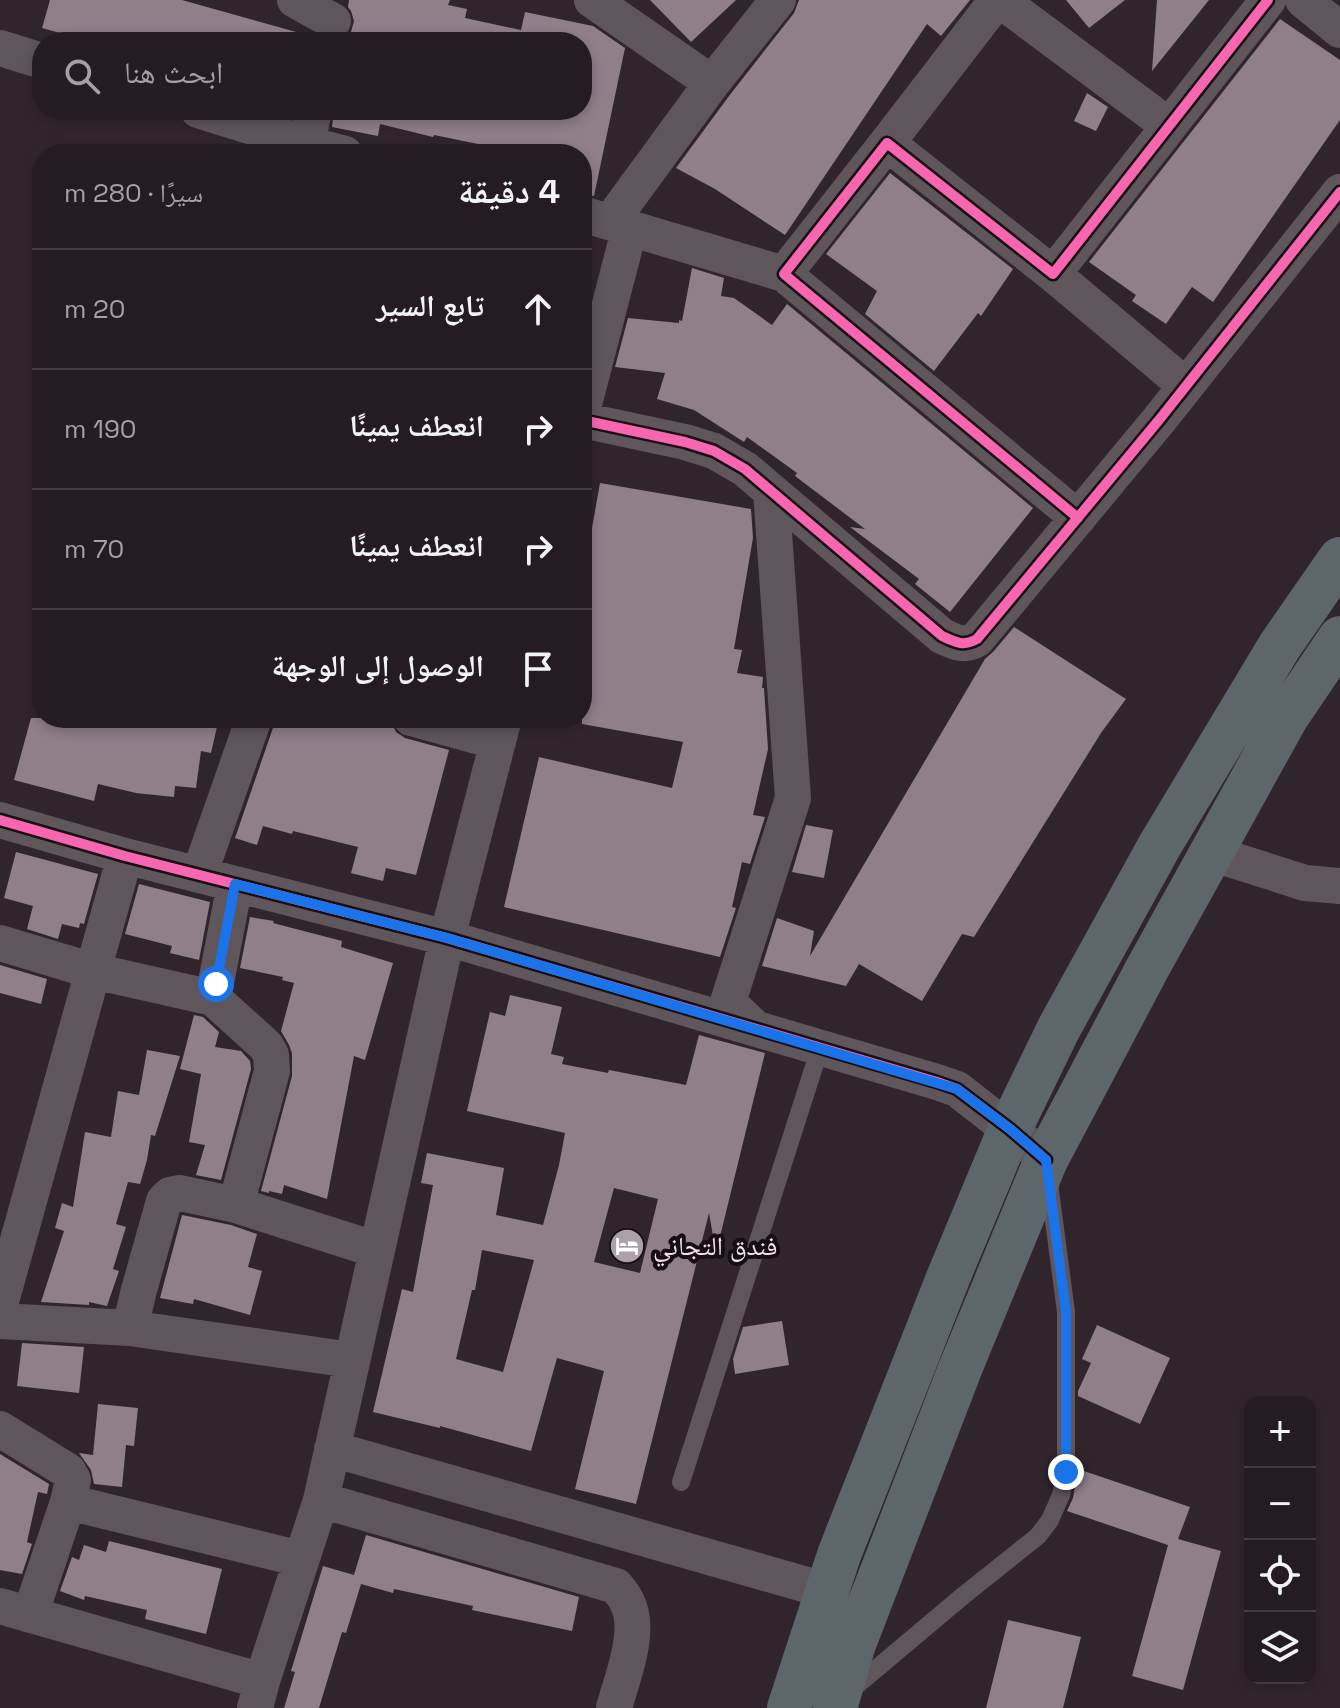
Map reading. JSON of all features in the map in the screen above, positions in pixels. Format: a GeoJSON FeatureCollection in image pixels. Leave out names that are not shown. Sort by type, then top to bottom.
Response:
{"type":"FeatureCollection","features":[{"type":"Feature","properties":{"kind":"highway"},"geometry":{"type":"LineString","coordinates":[[789,1708],[839,1555],[1010,1129],[1059,1028],[1160,845],[1279,647],[1340,559]]}},
{"type":"Feature","properties":{"kind":"highway"},"geometry":{"type":"LineString","coordinates":[[836,1705],[859,1630],[960,1369],[1046,1160],[1286,718],[1340,638]]}},
{"type":"Feature","properties":{"kind":"street"},"geometry":{"type":"LineString","coordinates":[[295,0],[333,21]]}},
{"type":"Feature","properties":{"kind":"street"},"geometry":{"type":"LineString","coordinates":[[592,0],[712,83]]}},
{"type":"Feature","properties":{"kind":"street"},"geometry":{"type":"LineString","coordinates":[[592,336],[607,221],[778,0]]}},
{"type":"Feature","properties":{"kind":"street"},"geometry":{"type":"LineString","coordinates":[[784,274],[999,0],[1169,126]]}},
{"type":"Feature","properties":{"kind":"street"},"geometry":{"type":"LineString","coordinates":[[1053,274],[1268,0]]}},
{"type":"Feature","properties":{"kind":"street"},"geometry":{"type":"LineString","coordinates":[[1303,0],[1340,30]]}},
{"type":"Feature","properties":{"kind":"street"},"geometry":{"type":"LineString","coordinates":[[0,48],[32,58]]}},
{"type":"Feature","properties":{"kind":"street"},"geometry":{"type":"LineString","coordinates":[[264,120],[311,127],[332,144]]}},
{"type":"Feature","properties":{"kind":"street"},"geometry":{"type":"LineString","coordinates":[[887,143],[1053,274],[1186,386]]}},
{"type":"Feature","properties":{"kind":"street"},"geometry":{"type":"LineString","coordinates":[[592,422],[685,442],[714,451],[745,469],[942,636],[960,644],[969,644],[977,639],[1078,518],[1340,192]]}},
{"type":"Feature","properties":{"kind":"street"},"geometry":{"type":"LineString","coordinates":[[607,221],[784,274],[1078,518]]}},
{"type":"Feature","properties":{"kind":"street"},"geometry":{"type":"LineString","coordinates":[[756,1029],[728,1002],[793,798],[771,491]]}},
{"type":"Feature","properties":{"kind":"street"},"geometry":{"type":"LineString","coordinates":[[199,875],[250,728]]}},
{"type":"Feature","properties":{"kind":"street"},"geometry":{"type":"LineString","coordinates":[[0,1429],[72,1475],[73,1480],[68,1502],[15,1611],[259,1695],[321,1500],[447,938],[501,730]]}},
{"type":"Feature","properties":{"kind":"street"},"geometry":{"type":"LineString","coordinates":[[0,820],[125,856],[447,938],[957,1089],[1046,1160]]}},
{"type":"Feature","properties":{"kind":"street"},"geometry":{"type":"LineString","coordinates":[[1211,853],[1305,883],[1340,886]]}},
{"type":"Feature","properties":{"kind":"street"},"geometry":{"type":"LineString","coordinates":[[0,1305],[125,856]]}},
{"type":"Feature","properties":{"kind":"street"},"geometry":{"type":"LineString","coordinates":[[213,998],[235,884]]}},
{"type":"Feature","properties":{"kind":"street"},"geometry":{"type":"LineString","coordinates":[[0,943],[93,971],[213,998],[266,1046],[273,1063],[272,1071],[236,1205]]}},
{"type":"Feature","properties":{"kind":"street"},"geometry":{"type":"LineString","coordinates":[[130,1328],[164,1201],[170,1195],[180,1193],[236,1205],[377,1250]]}},
{"type":"Feature","properties":{"kind":"street"},"geometry":{"type":"LineString","coordinates":[[0,1321],[130,1328],[351,1360]]}},
{"type":"Feature","properties":{"kind":"street"},"geometry":{"type":"LineString","coordinates":[[332,1449],[828,1591]]}},
{"type":"Feature","properties":{"kind":"street"},"geometry":{"type":"LineString","coordinates":[[321,1500],[616,1586],[627,1602],[634,1632],[614,1708]]}},
{"type":"Feature","properties":{"kind":"street"},"geometry":{"type":"LineString","coordinates":[[68,1502],[301,1559]]}},
{"type":"Feature","properties":{"kind":"lane"},"geometry":{"type":"LineString","coordinates":[[681,1482],[820,1048]]}},
{"type":"Feature","properties":{"kind":"lane"},"geometry":{"type":"LineString","coordinates":[[836,1705],[1038,1536],[1050,1520],[1061,1495],[1066,1472],[1066,1312],[1046,1160]]}},
{"type":"Feature","properties":{"kind":"building"},"geometry":{"type":"Polygon","coordinates":[[[50,0],[182,0],[296,32],[56,32],[42,28],[50,0]]]}},
{"type":"Feature","properties":{"kind":"building"},"geometry":{"type":"Polygon","coordinates":[[[349,0],[450,0],[448,5],[467,9],[465,18],[521,30],[525,12],[593,26],[625,48],[594,196],[592,144],[478,144],[380,124],[378,136],[332,127],[333,120],[592,120],[592,32],[351,32],[354,21],[348,7],[349,0]]]}},
{"type":"Feature","properties":{"kind":"building"},"geometry":{"type":"Polygon","coordinates":[[[650,0],[736,0],[691,42],[650,0]]]}},
{"type":"Feature","properties":{"kind":"building"},"geometry":{"type":"Polygon","coordinates":[[[799,0],[970,0],[941,36],[927,24],[785,235],[715,189],[676,168],[794,13],[799,0]]]}},
{"type":"Feature","properties":{"kind":"building"},"geometry":{"type":"Polygon","coordinates":[[[1066,0],[1125,0],[1089,28],[1066,0]]]}},
{"type":"Feature","properties":{"kind":"building"},"geometry":{"type":"Polygon","coordinates":[[[1157,0],[1209,0],[1152,71],[1157,0]]]}},
{"type":"Feature","properties":{"kind":"building"},"geometry":{"type":"Polygon","coordinates":[[[1280,19],[1340,60],[1340,120],[1213,302],[1192,287],[1166,324],[1132,301],[1136,295],[1089,262],[1280,19]]]}},
{"type":"Feature","properties":{"kind":"building"},"geometry":{"type":"Polygon","coordinates":[[[1087,93],[1108,107],[1096,131],[1074,121],[1087,93]]]}},
{"type":"Feature","properties":{"kind":"building"},"geometry":{"type":"Polygon","coordinates":[[[890,173],[1013,269],[981,316],[978,313],[934,371],[865,314],[877,291],[826,254],[890,173]]]}},
{"type":"Feature","properties":{"kind":"building"},"geometry":{"type":"Polygon","coordinates":[[[692,268],[724,278],[721,296],[734,298],[772,325],[787,304],[1033,508],[950,612],[915,584],[919,579],[850,527],[865,529],[795,476],[797,473],[747,437],[744,442],[694,410],[657,399],[665,373],[615,367],[628,318],[682,321],[692,268]]]}},
{"type":"Feature","properties":{"kind":"building"},"geometry":{"type":"Polygon","coordinates":[[[600,483],[751,509],[753,538],[734,649],[742,650],[737,673],[763,677],[768,749],[753,815],[765,817],[750,864],[742,862],[732,907],[736,908],[720,957],[504,907],[539,757],[672,788],[683,742],[592,726],[592,528],[600,483]]]}},
{"type":"Feature","properties":{"kind":"building"},"geometry":{"type":"Polygon","coordinates":[[[1014,627],[1126,699],[1101,733],[974,937],[962,934],[922,1001],[859,964],[846,986],[762,966],[777,918],[814,931],[810,956],[985,659],[1014,627]]]}},
{"type":"Feature","properties":{"kind":"building"},"geometry":{"type":"Polygon","coordinates":[[[31,718],[32,728],[217,728],[211,753],[201,751],[196,788],[175,786],[174,797],[136,793],[98,784],[94,801],[14,780],[31,718]]]}},
{"type":"Feature","properties":{"kind":"building"},"geometry":{"type":"Polygon","coordinates":[[[273,728],[394,728],[405,738],[449,750],[416,875],[386,868],[383,881],[351,873],[358,847],[293,831],[292,834],[263,826],[257,845],[235,838],[273,728]]]}},
{"type":"Feature","properties":{"kind":"building"},"geometry":{"type":"Polygon","coordinates":[[[806,825],[833,830],[824,878],[792,872],[806,825]]]}},
{"type":"Feature","properties":{"kind":"building"},"geometry":{"type":"Polygon","coordinates":[[[16,852],[98,874],[84,924],[80,923],[79,928],[62,924],[58,939],[27,929],[33,906],[4,898],[16,852]]]}},
{"type":"Feature","properties":{"kind":"building"},"geometry":{"type":"Polygon","coordinates":[[[139,884],[210,902],[199,960],[170,953],[172,946],[125,934],[139,884]]]}},
{"type":"Feature","properties":{"kind":"building"},"geometry":{"type":"Polygon","coordinates":[[[250,917],[342,941],[341,947],[393,963],[365,1060],[354,1056],[327,1199],[284,1185],[282,1194],[261,1191],[292,1076],[292,1053],[281,1031],[294,983],[282,980],[283,977],[240,968],[250,917]]]}},
{"type":"Feature","properties":{"kind":"building"},"geometry":{"type":"Polygon","coordinates":[[[0,965],[47,979],[41,1004],[0,993],[0,965]]]}},
{"type":"Feature","properties":{"kind":"building"},"geometry":{"type":"Polygon","coordinates":[[[510,995],[562,1007],[551,1054],[564,1057],[562,1064],[686,1085],[699,1035],[765,1053],[716,1253],[709,1213],[636,1504],[575,1489],[604,1371],[557,1358],[531,1451],[440,1426],[373,1412],[402,1289],[413,1292],[433,1185],[421,1183],[427,1153],[504,1168],[496,1215],[543,1225],[565,1133],[467,1111],[490,1012],[505,1016],[510,995]],[[614,1188],[594,1262],[640,1273],[658,1199],[614,1188]],[[482,1250],[475,1290],[472,1290],[456,1359],[503,1372],[534,1260],[482,1250]]]}},
{"type":"Feature","properties":{"kind":"building"},"geometry":{"type":"Polygon","coordinates":[[[194,1015],[203,1017],[219,1032],[215,1047],[241,1051],[250,1061],[251,1069],[221,1180],[196,1175],[205,1145],[189,1142],[201,1074],[180,1069],[194,1015]]]}},
{"type":"Feature","properties":{"kind":"building"},"geometry":{"type":"Polygon","coordinates":[[[147,1050],[180,1056],[155,1136],[151,1135],[140,1184],[128,1182],[116,1224],[126,1227],[113,1269],[119,1271],[107,1306],[89,1302],[89,1305],[41,1302],[64,1231],[55,1228],[62,1203],[73,1207],[85,1132],[111,1137],[118,1091],[139,1095],[147,1050]]]}},
{"type":"Feature","properties":{"kind":"building"},"geometry":{"type":"Polygon","coordinates":[[[182,1215],[257,1234],[248,1267],[262,1271],[250,1315],[194,1299],[193,1304],[160,1298],[182,1215]]]}},
{"type":"Feature","properties":{"kind":"building"},"geometry":{"type":"Polygon","coordinates":[[[782,1321],[789,1365],[735,1374],[733,1359],[743,1327],[782,1321]]]}},
{"type":"Feature","properties":{"kind":"building"},"geometry":{"type":"Polygon","coordinates":[[[1097,1325],[1170,1358],[1140,1424],[1078,1396],[1091,1363],[1082,1359],[1097,1325]]]}},
{"type":"Feature","properties":{"kind":"building"},"geometry":{"type":"Polygon","coordinates":[[[22,1343],[84,1347],[79,1393],[17,1386],[22,1343]]]}},
{"type":"Feature","properties":{"kind":"building"},"geometry":{"type":"Polygon","coordinates":[[[98,1404],[138,1408],[134,1446],[126,1445],[122,1487],[94,1484],[91,1470],[79,1453],[93,1455],[98,1404]]]}},
{"type":"Feature","properties":{"kind":"building"},"geometry":{"type":"Polygon","coordinates":[[[0,1454],[49,1484],[47,1494],[38,1492],[27,1542],[32,1544],[22,1574],[0,1570],[0,1454]]]}},
{"type":"Feature","properties":{"kind":"building"},"geometry":{"type":"Polygon","coordinates":[[[1078,1469],[1190,1507],[1178,1539],[1221,1551],[1183,1690],[1132,1676],[1168,1545],[1067,1511],[1073,1498],[1078,1469]]]}},
{"type":"Feature","properties":{"kind":"building"},"geometry":{"type":"Polygon","coordinates":[[[366,1535],[579,1597],[572,1631],[472,1610],[473,1606],[394,1589],[393,1593],[361,1584],[346,1633],[342,1632],[319,1708],[284,1708],[295,1672],[291,1671],[323,1566],[354,1575],[366,1535]]]}},
{"type":"Feature","properties":{"kind":"building"},"geometry":{"type":"Polygon","coordinates":[[[109,1541],[222,1569],[206,1634],[145,1619],[147,1610],[85,1596],[84,1600],[60,1591],[72,1557],[79,1560],[84,1545],[106,1552],[109,1541]]]}},
{"type":"Feature","properties":{"kind":"building"},"geometry":{"type":"Polygon","coordinates":[[[1008,1620],[1081,1637],[1063,1708],[986,1708],[1008,1620]]]}},
{"type":"Feature","properties":{"kind":"cycle path"},"geometry":{"type":"LineString","coordinates":[[1078,518],[784,274],[887,143],[1053,274],[1268,0]]}},
{"type":"Feature","properties":{"kind":"cycle path"},"geometry":{"type":"LineString","coordinates":[[592,422],[685,442],[714,451],[745,469],[942,636],[967,643],[977,639],[1159,420],[1340,192]]}},
{"type":"Feature","properties":{"kind":"cycle path"},"geometry":{"type":"LineString","coordinates":[[0,820],[125,856],[447,938],[937,1082],[957,1089],[1046,1160]]}},
{"type":"Feature","properties":{"kind":"place","name":"فندق التجاني"},"geometry":{"type":"Point","coordinates":[627,1246]}},
{"type":"Feature","properties":{"kind":"route"},"geometry":{"type":"LineString","coordinates":[[216,984],[235,884],[447,938],[957,1089],[1046,1160],[1066,1312],[1066,1472]]}}]}
